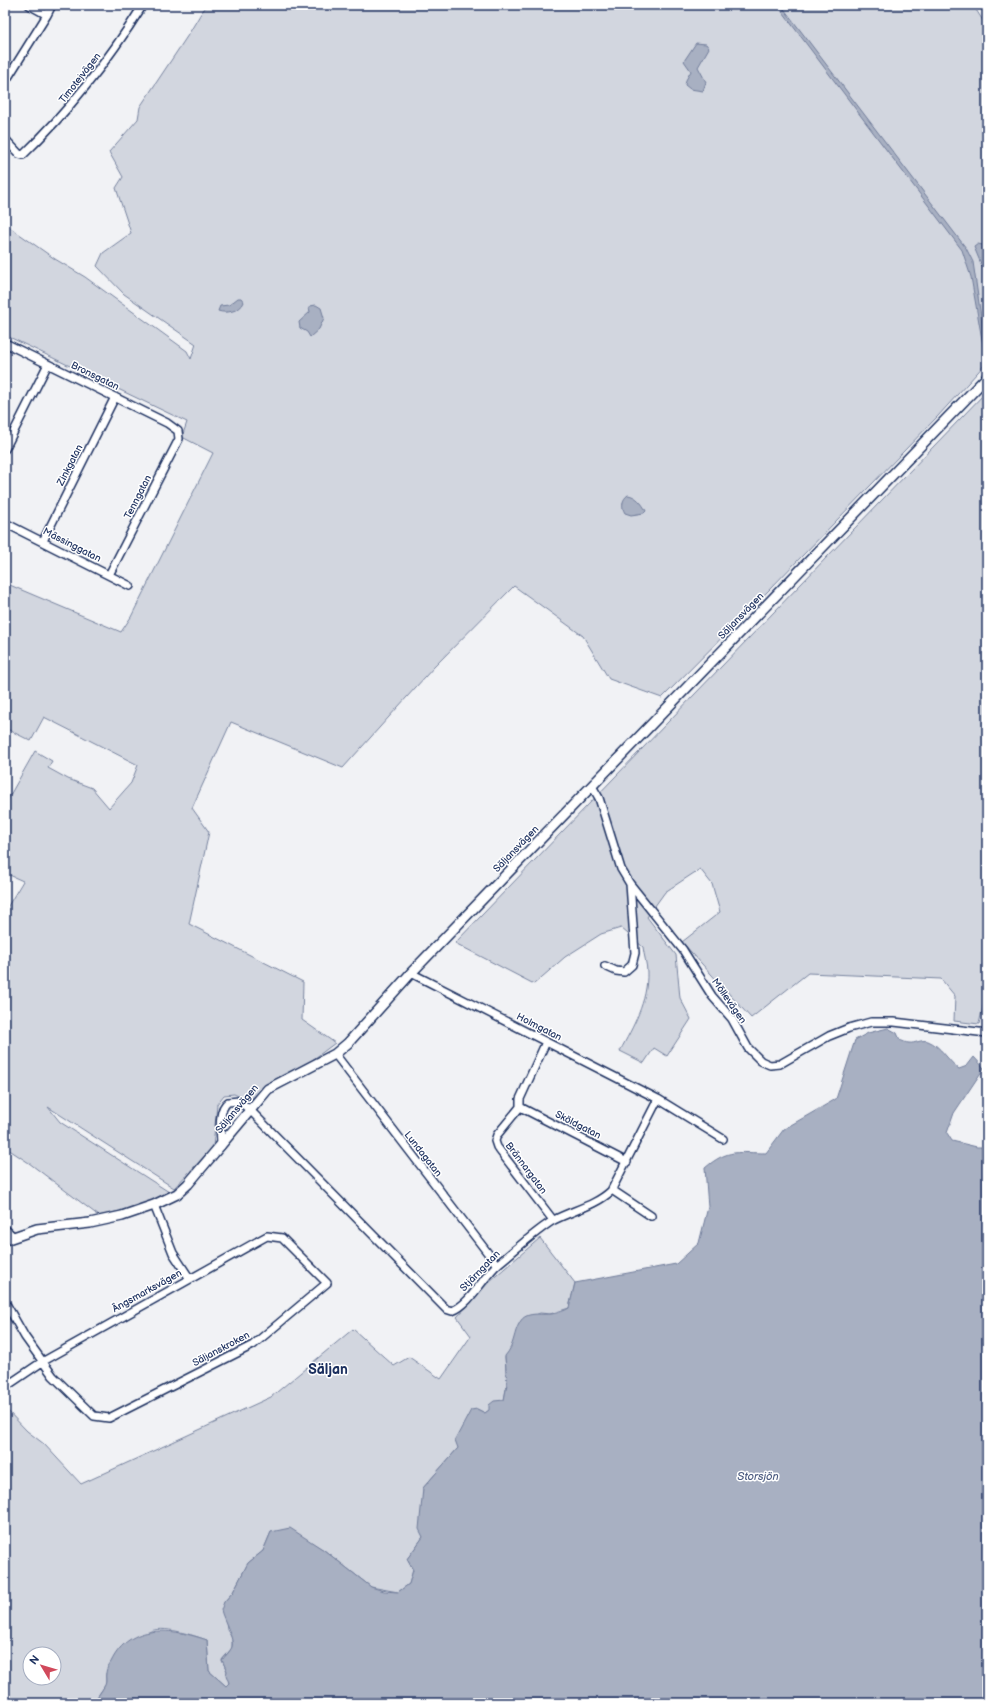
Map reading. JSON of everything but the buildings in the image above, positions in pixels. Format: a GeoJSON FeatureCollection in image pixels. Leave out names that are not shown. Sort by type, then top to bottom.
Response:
{"type":"FeatureCollection","features":[{"type":"Feature","properties":{"kind":"street"},"geometry":{"type":"LineString","coordinates":[[30,5],[47,15]]}},
{"type":"Feature","properties":{"kind":"street"},"geometry":{"type":"LineString","coordinates":[[5,78],[7,79],[52,5]]}},
{"type":"Feature","properties":{"kind":"street","name":"Timotejvägen"},"geometry":{"type":"LineString","coordinates":[[5,140],[23,156],[75,102],[144,5]]}},
{"type":"Feature","properties":{"kind":"street","name":"Bronsgatan"},"geometry":{"type":"LineString","coordinates":[[5,343],[176,428]]}},
{"type":"Feature","properties":{"kind":"street"},"geometry":{"type":"LineString","coordinates":[[5,449],[48,364]]}},
{"type":"Feature","properties":{"kind":"street","name":"Säljansvägen"},"geometry":{"type":"LineString","coordinates":[[9,1238],[37,1229],[90,1223],[122,1216],[154,1205],[183,1190],[268,1089],[319,1064],[335,1054],[348,1043],[411,973],[987,377]]}},
{"type":"Feature","properties":{"kind":"street","name":"Zinkgatan"},"geometry":{"type":"LineString","coordinates":[[43,541],[115,397]]}},
{"type":"Feature","properties":{"kind":"street","name":"Tenngatan"},"geometry":{"type":"LineString","coordinates":[[109,575],[179,438],[180,434],[176,428]]}},
{"type":"Feature","properties":{"kind":"street","name":"Mässinggatan"},"geometry":{"type":"LineString","coordinates":[[5,523],[130,586]]}},
{"type":"Feature","properties":{"kind":"street","name":"Möllevägen"},"geometry":{"type":"LineString","coordinates":[[592,786],[599,798],[618,862],[630,884],[683,950],[712,996],[732,1019],[748,1048],[766,1064],[780,1064],[829,1036],[849,1028],[871,1022],[894,1022],[987,1033]]}},
{"type":"Feature","properties":{"kind":"street"},"geometry":{"type":"LineString","coordinates":[[605,966],[616,971],[624,972],[634,960],[635,933],[630,884]]}},
{"type":"Feature","properties":{"kind":"street","name":"Holmgatan"},"geometry":{"type":"LineString","coordinates":[[411,973],[658,1099]]}},
{"type":"Feature","properties":{"kind":"street","name":"Brännargatan"},"geometry":{"type":"LineString","coordinates":[[546,1042],[520,1099],[520,1107],[497,1135],[496,1144],[553,1220]]}},
{"type":"Feature","properties":{"kind":"street","name":"Lundagatan"},"geometry":{"type":"LineString","coordinates":[[335,1054],[497,1265]]}},
{"type":"Feature","properties":{"kind":"street"},"geometry":{"type":"LineString","coordinates":[[658,1099],[723,1139]]}},
{"type":"Feature","properties":{"kind":"street","name":"Stjärngatan"},"geometry":{"type":"LineString","coordinates":[[250,1110],[446,1309],[452,1310],[459,1307],[497,1265],[553,1220],[599,1200],[612,1190],[658,1099]]}},
{"type":"Feature","properties":{"kind":"street"},"geometry":{"type":"LineString","coordinates":[[221,1146],[221,1114],[225,1104],[232,1101],[239,1101],[250,1110]]}},
{"type":"Feature","properties":{"kind":"street","name":"Sköldgatan"},"geometry":{"type":"LineString","coordinates":[[520,1107],[627,1162]]}},
{"type":"Feature","properties":{"kind":"street"},"geometry":{"type":"LineString","coordinates":[[612,1190],[651,1216]]}},
{"type":"Feature","properties":{"kind":"street","name":"Ängsmarksvägen"},"geometry":{"type":"LineString","coordinates":[[5,1387],[42,1362],[190,1279],[173,1253],[154,1205]]}},
{"type":"Feature","properties":{"kind":"street"},"geometry":{"type":"LineString","coordinates":[[5,1229],[9,1238]]}},
{"type":"Feature","properties":{"kind":"street","name":"Säljanskroken"},"geometry":{"type":"LineString","coordinates":[[5,1302],[42,1362],[53,1376],[94,1416],[109,1418],[253,1345],[326,1283],[282,1238],[267,1236],[190,1279]]}},
{"type":"Feature","properties":{"kind":"shaded area"},"geometry":{"type":"Polygon","coordinates":[[[206,5],[973,5],[987,27],[987,362],[938,416],[662,698],[609,679],[583,636],[514,586],[434,667],[343,768],[231,722],[192,808],[209,832],[189,924],[303,982],[302,1020],[335,1043],[311,1061],[269,1083],[249,1101],[234,1094],[224,1095],[217,1104],[213,1147],[174,1188],[48,1107],[60,1122],[169,1192],[141,1206],[99,1216],[29,1163],[5,1147],[5,911],[23,881],[5,873],[5,804],[35,751],[52,761],[48,768],[68,779],[92,788],[109,808],[131,783],[138,765],[44,717],[31,741],[5,728],[5,583],[121,632],[131,617],[213,453],[182,437],[187,422],[5,335],[5,224],[55,259],[85,277],[187,351],[191,359],[196,344],[124,294],[97,266],[103,253],[131,233],[116,188],[123,177],[109,152],[138,119],[140,107],[206,5]]]}},
{"type":"Feature","properties":{"kind":"shaded area"},"geometry":{"type":"Polygon","coordinates":[[[987,391],[987,1000],[984,1002],[979,1024],[954,1021],[955,996],[941,979],[808,973],[751,1018],[682,942],[720,912],[712,884],[700,869],[665,892],[647,917],[676,955],[680,998],[691,1019],[667,1056],[654,1048],[644,1063],[620,1051],[639,1013],[647,983],[647,966],[643,947],[621,928],[601,934],[565,957],[534,984],[455,943],[987,391]]]}},
{"type":"Feature","properties":{"kind":"shaded area"},"geometry":{"type":"Polygon","coordinates":[[[540,1238],[575,1283],[569,1308],[550,1314],[540,1313],[520,1322],[512,1349],[505,1357],[507,1384],[504,1400],[485,1413],[477,1409],[458,1448],[423,1488],[423,1537],[407,1559],[413,1570],[409,1584],[398,1592],[371,1587],[324,1550],[310,1542],[271,1532],[263,1551],[248,1563],[233,1592],[224,1602],[227,1630],[232,1638],[232,1648],[222,1660],[227,1671],[229,1683],[226,1686],[209,1671],[207,1640],[161,1629],[154,1630],[144,1635],[106,1673],[106,1684],[93,1703],[5,1703],[5,1408],[27,1431],[44,1444],[81,1484],[271,1397],[353,1329],[394,1366],[409,1357],[441,1379],[471,1336],[457,1317],[490,1281],[540,1238]]]}},
{"type":"Feature","properties":{"kind":"water"},"geometry":{"type":"Polygon","coordinates":[[[777,5],[781,5],[966,248],[973,262],[987,359],[984,351],[971,277],[962,250],[777,5]]]}},
{"type":"Feature","properties":{"kind":"water"},"geometry":{"type":"Polygon","coordinates":[[[696,43],[706,44],[709,48],[698,67],[706,82],[703,91],[690,89],[685,85],[691,71],[684,61],[696,43]]]}},
{"type":"Feature","properties":{"kind":"water"},"geometry":{"type":"Polygon","coordinates":[[[978,244],[987,246],[987,271],[984,271],[974,247],[978,244]]]}},
{"type":"Feature","properties":{"kind":"water"},"geometry":{"type":"Polygon","coordinates":[[[238,298],[241,298],[244,302],[237,310],[229,312],[218,311],[220,306],[229,305],[238,298]]]}},
{"type":"Feature","properties":{"kind":"water"},"geometry":{"type":"Polygon","coordinates":[[[316,305],[321,308],[324,318],[319,329],[310,337],[307,332],[300,328],[299,322],[310,312],[310,306],[316,305]]]}},
{"type":"Feature","properties":{"kind":"water"},"geometry":{"type":"Polygon","coordinates":[[[628,495],[636,498],[641,503],[646,511],[644,513],[631,515],[625,513],[623,503],[624,499],[628,495]]]}},
{"type":"Feature","properties":{"kind":"water","name":"Storsjön"},"geometry":{"type":"Polygon","coordinates":[[[888,1028],[897,1033],[900,1040],[905,1042],[911,1043],[928,1041],[933,1043],[959,1069],[967,1066],[974,1057],[984,1068],[954,1113],[947,1133],[952,1141],[977,1147],[987,1147],[987,1703],[93,1703],[105,1685],[107,1669],[119,1649],[129,1640],[140,1634],[153,1632],[166,1631],[180,1633],[207,1640],[209,1671],[226,1686],[229,1683],[226,1675],[227,1671],[222,1660],[232,1647],[232,1640],[221,1610],[224,1602],[233,1592],[248,1563],[263,1551],[271,1532],[290,1528],[324,1550],[371,1587],[384,1591],[398,1592],[409,1584],[413,1570],[407,1559],[423,1537],[419,1529],[423,1488],[458,1448],[455,1440],[471,1410],[477,1409],[485,1413],[489,1410],[489,1405],[494,1401],[504,1400],[507,1384],[505,1356],[511,1348],[520,1322],[526,1316],[534,1314],[551,1314],[569,1308],[575,1283],[676,1264],[699,1243],[708,1207],[705,1168],[720,1157],[727,1154],[741,1152],[766,1153],[784,1129],[836,1099],[855,1040],[868,1033],[888,1028]]]}},
{"type":"Feature","properties":{"kind":"district","name":"Säljan"},"geometry":{"type":"Point","coordinates":[328,1369]}}]}
